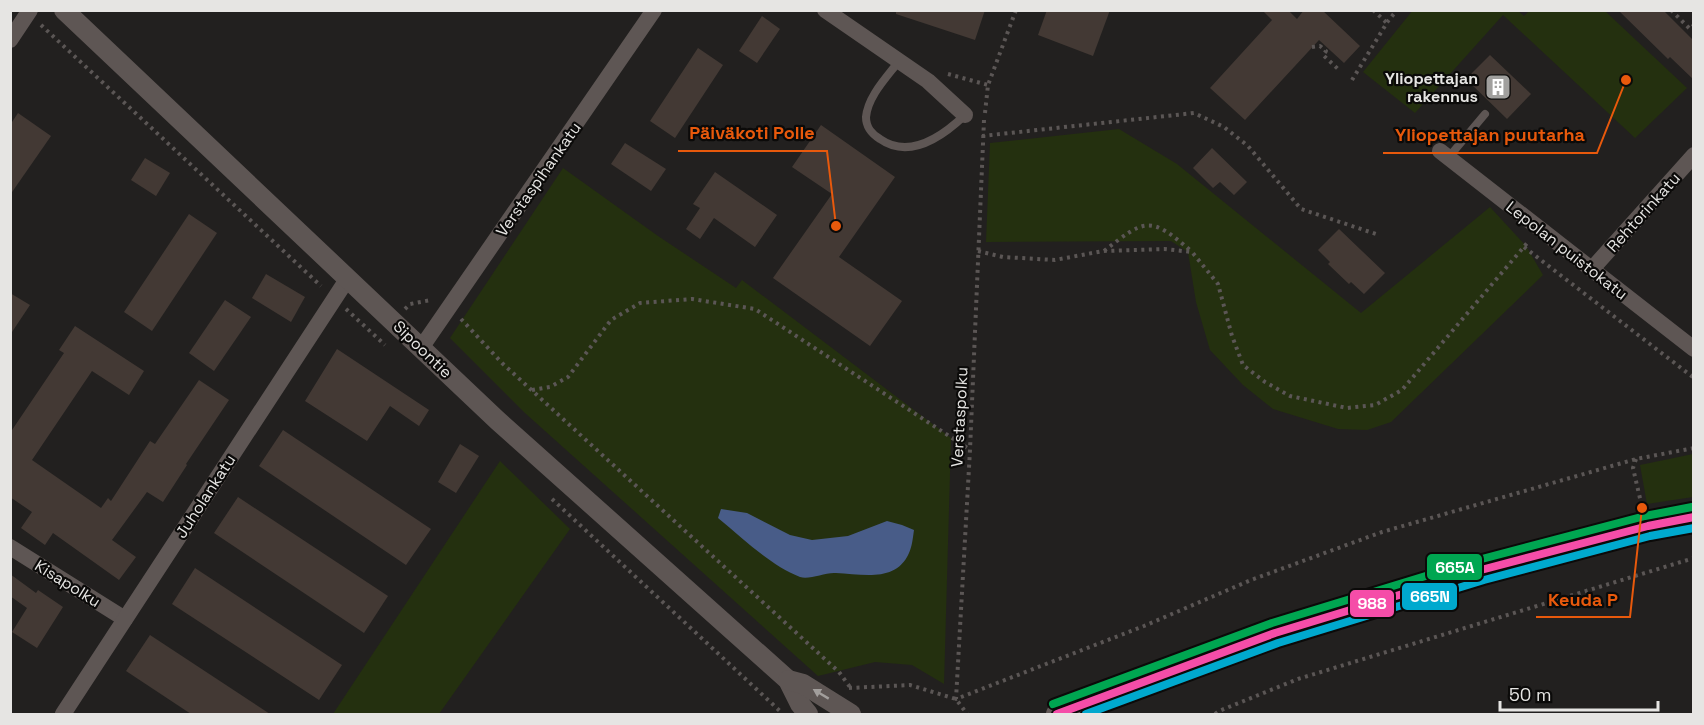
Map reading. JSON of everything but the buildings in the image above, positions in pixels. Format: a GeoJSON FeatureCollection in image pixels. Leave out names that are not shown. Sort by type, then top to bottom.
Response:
{"type":"FeatureCollection","features":[{"type":"Feature","properties":{"kind":"main road"},"geometry":{"type":"LineString","coordinates":[[1057,714],[1287,630],[1481,570],[1648,526],[1694,518]]}},
{"type":"Feature","properties":{"kind":"street","name":"Sipoontie"},"geometry":{"type":"LineString","coordinates":[[64,10],[497,420],[788,680],[800,704],[808,714]]}},
{"type":"Feature","properties":{"kind":"street","name":"Verstaspihankatu"},"geometry":{"type":"LineString","coordinates":[[422,348],[654,10]]}},
{"type":"Feature","properties":{"kind":"street"},"geometry":{"type":"LineString","coordinates":[[825,10],[928,81],[965,115]]}},
{"type":"Feature","properties":{"kind":"street"},"geometry":{"type":"LineString","coordinates":[[10,39],[29,12]]}},
{"type":"Feature","properties":{"kind":"street","name":"Lepolan puistokatu"},"geometry":{"type":"LineString","coordinates":[[1444,154],[1694,349]]}},
{"type":"Feature","properties":{"kind":"street","name":"Rehtorinkatu"},"geometry":{"type":"LineString","coordinates":[[1592,269],[1694,155]]}},
{"type":"Feature","properties":{"kind":"street","name":"Juholankatu"},"geometry":{"type":"LineString","coordinates":[[63,714],[348,278]]}},
{"type":"Feature","properties":{"kind":"street","name":"Kisapolku"},"geometry":{"type":"LineString","coordinates":[[10,547],[125,619]]}},
{"type":"Feature","properties":{"kind":"street","name":"Sipoontie"},"geometry":{"type":"LineString","coordinates":[[788,680],[803,684],[851,714]]}},
{"type":"Feature","properties":{"kind":"lane"},"geometry":{"type":"LineString","coordinates":[[899,61],[873,95],[866,116],[872,134],[894,147],[920,145],[939,137],[965,115]]}},
{"type":"Feature","properties":{"kind":"lane"},"geometry":{"type":"LineString","coordinates":[[1444,154],[1485,114]]}},
{"type":"Feature","properties":{"kind":"path","name":"Verstaspolku"},"geometry":{"type":"LineString","coordinates":[[956,699],[970,450],[982,136],[988,85],[1016,10]]}},
{"type":"Feature","properties":{"kind":"path"},"geometry":{"type":"LineString","coordinates":[[1372,10],[1387,23]]}},
{"type":"Feature","properties":{"kind":"path"},"geometry":{"type":"LineString","coordinates":[[1352,80],[1397,10]]}},
{"type":"Feature","properties":{"kind":"path"},"geometry":{"type":"LineString","coordinates":[[1671,10],[1690,29],[1694,25]]}},
{"type":"Feature","properties":{"kind":"path"},"geometry":{"type":"LineString","coordinates":[[29,12],[387,346]]}},
{"type":"Feature","properties":{"kind":"path"},"geometry":{"type":"LineString","coordinates":[[1323,55],[1338,69]]}},
{"type":"Feature","properties":{"kind":"path"},"geometry":{"type":"LineString","coordinates":[[982,136],[1194,113],[1224,127],[1248,146],[1301,208],[1379,235]]}},
{"type":"Feature","properties":{"kind":"path"},"geometry":{"type":"LineString","coordinates":[[1103,251],[1138,226],[1150,224],[1173,236],[1192,252],[1218,284],[1232,336],[1243,365],[1265,382],[1290,396],[1347,408],[1375,405],[1402,390],[1524,247],[1694,378]]}},
{"type":"Feature","properties":{"kind":"path"},"geometry":{"type":"LineString","coordinates":[[978,251],[1003,257],[1055,260],[1103,251],[1164,249],[1192,252]]}},
{"type":"Feature","properties":{"kind":"path"},"geometry":{"type":"LineString","coordinates":[[532,390],[550,387],[568,377],[610,320],[640,303],[692,299],[755,309],[970,450]]}},
{"type":"Feature","properties":{"kind":"path"},"geometry":{"type":"LineString","coordinates":[[450,306],[502,363],[839,672],[850,687],[910,685],[956,699],[968,714]]}},
{"type":"Feature","properties":{"kind":"path"},"geometry":{"type":"LineString","coordinates":[[956,699],[1144,626],[1251,580],[1382,532],[1636,459],[1694,448]]}},
{"type":"Feature","properties":{"kind":"path"},"geometry":{"type":"LineString","coordinates":[[1636,459],[1634,468],[1642,508]]}},
{"type":"Feature","properties":{"kind":"path"},"geometry":{"type":"LineString","coordinates":[[544,492],[783,714]]}},
{"type":"Feature","properties":{"kind":"path"},"geometry":{"type":"LineString","coordinates":[[1215,714],[1298,679],[1694,558]]}},
{"type":"Feature","properties":{"kind":"green space"},"geometry":{"type":"Polygon","coordinates":[[[1413,10],[1518,11],[1524,16],[1529,11],[1605,11],[1687,88],[1635,138],[1503,15],[1415,113],[1363,72],[1413,10]]]}},
{"type":"Feature","properties":{"kind":"green space"},"geometry":{"type":"Polygon","coordinates":[[[1119,129],[1177,164],[1361,313],[1490,207],[1526,246],[1543,275],[1391,422],[1367,430],[1338,429],[1273,409],[1243,385],[1210,350],[1196,302],[1188,252],[1171,241],[986,242],[990,143],[1119,129]]]}},
{"type":"Feature","properties":{"kind":"green space"},"geometry":{"type":"Polygon","coordinates":[[[563,168],[736,288],[742,280],[951,438],[944,684],[912,665],[875,662],[818,676],[525,413],[450,338],[563,168]]]}},
{"type":"Feature","properties":{"kind":"green space"},"geometry":{"type":"Polygon","coordinates":[[[1693,454],[1693,497],[1647,504],[1640,465],[1693,454]]]}},
{"type":"Feature","properties":{"kind":"green space"},"geometry":{"type":"Polygon","coordinates":[[[500,461],[570,529],[439,714],[333,714],[500,461]]]}},
{"type":"Feature","properties":{"kind":"water"},"geometry":{"type":"Polygon","coordinates":[[[721,509],[747,513],[790,535],[812,540],[848,536],[887,521],[914,530],[910,551],[903,563],[887,573],[867,575],[832,573],[804,578],[778,566],[718,518],[721,509]]]}},
{"type":"Feature","properties":{"kind":"transit line","name":"665A"},"geometry":{"type":"LineString","coordinates":[[1053,704],[1272,623],[1478,560],[1645,516],[1692,507]]}},
{"type":"Feature","properties":{"kind":"transit line","name":"988"},"geometry":{"type":"LineString","coordinates":[[1057,714],[1275,633],[1481,570],[1648,526],[1694,517]]}},
{"type":"Feature","properties":{"kind":"transit line","name":"665N"},"geometry":{"type":"LineString","coordinates":[[1086,714],[1278,643],[1484,580],[1650,536],[1694,528]]}},
{"type":"Feature","properties":{"kind":"place","name":"Yliopettajan puutarha"},"geometry":{"type":"Point","coordinates":[1626,80]}},
{"type":"Feature","properties":{"kind":"place","name":"Yliopettajan rakennus"},"geometry":{"type":"Point","coordinates":[1498,87]}},
{"type":"Feature","properties":{"kind":"place","name":"Päiväkoti Polle"},"geometry":{"type":"Point","coordinates":[836,226]}},
{"type":"Feature","properties":{"kind":"place","name":"Keuda P"},"geometry":{"type":"Point","coordinates":[1642,508]}}]}
